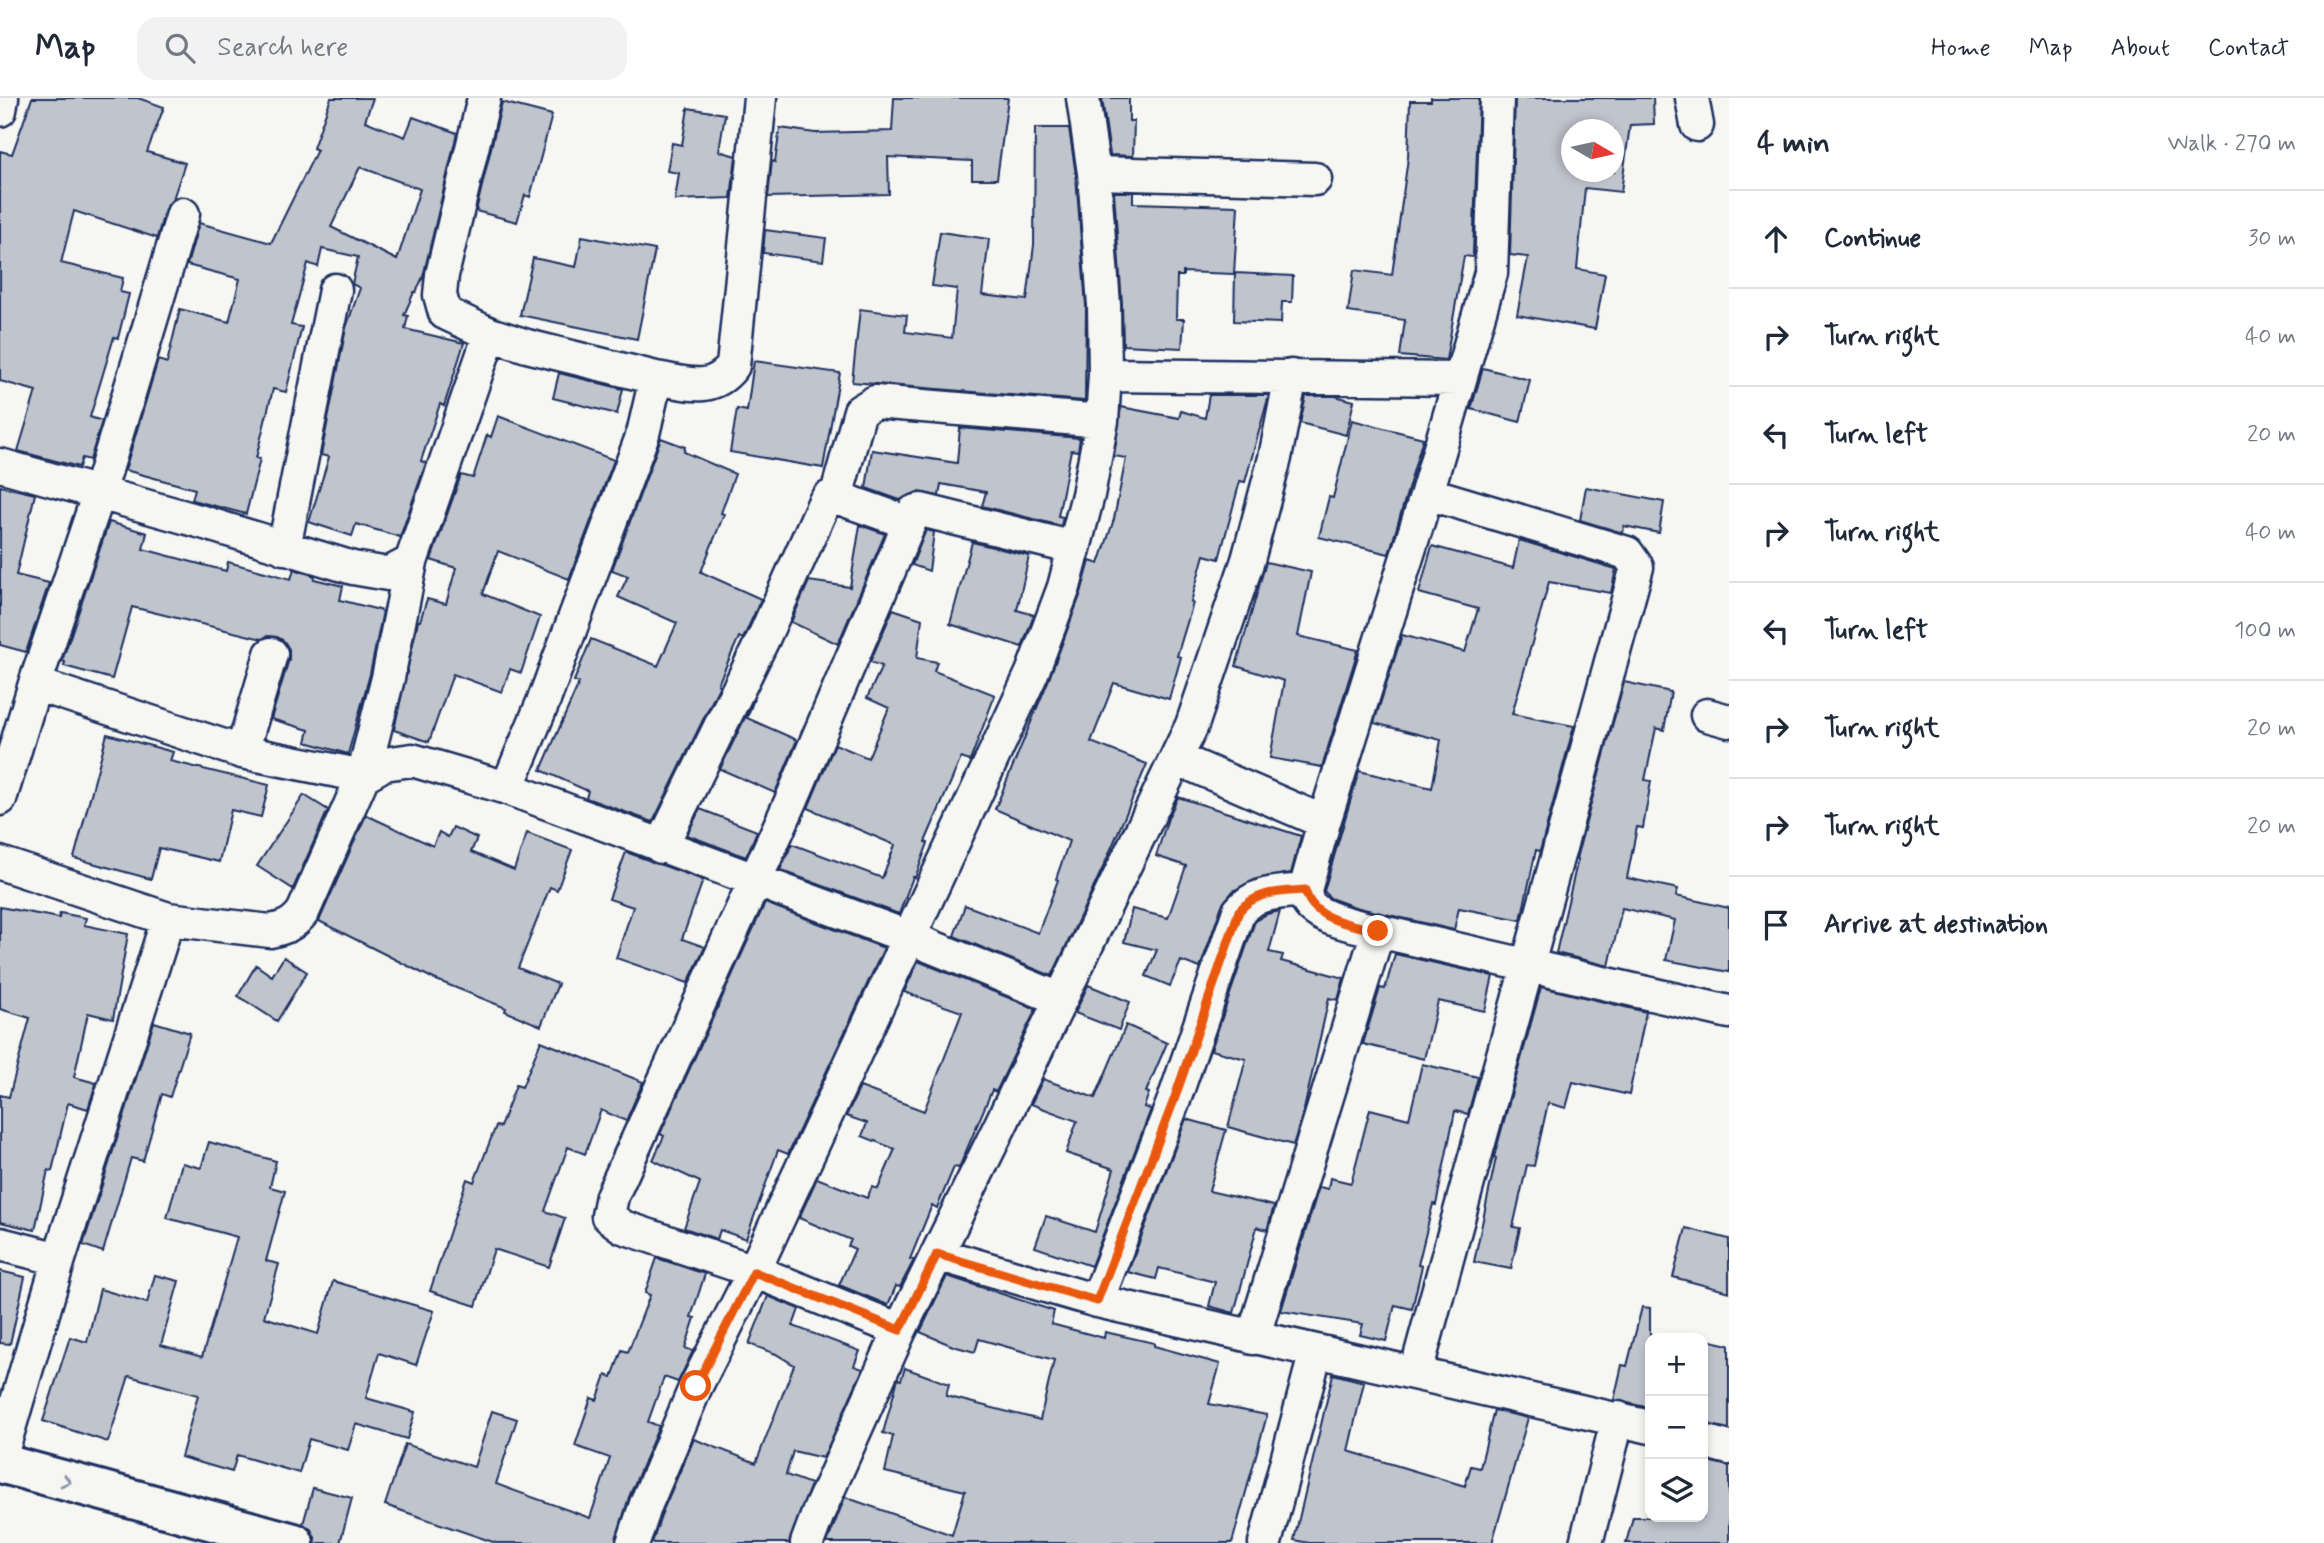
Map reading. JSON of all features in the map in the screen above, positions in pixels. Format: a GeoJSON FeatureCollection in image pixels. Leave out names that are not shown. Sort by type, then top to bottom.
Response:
{"type":"FeatureCollection","features":[{"type":"Feature","properties":{"kind":"main road"},"geometry":{"type":"LineString","coordinates":[[0,1461],[294,1543]]}},
{"type":"Feature","properties":{"kind":"street"},"geometry":{"type":"LineString","coordinates":[[0,110],[2,98]]}},
{"type":"Feature","properties":{"kind":"street"},"geometry":{"type":"LineString","coordinates":[[484,98],[442,275],[440,295],[445,313],[490,334],[527,346],[656,378],[700,385],[715,383],[733,366],[760,98]]}},
{"type":"Feature","properties":{"kind":"street"},"geometry":{"type":"LineString","coordinates":[[633,1543],[646,1504],[696,1386],[754,1272],[1032,673],[1064,587],[1088,495],[1102,421],[1105,375],[1104,305],[1094,173],[1083,98]]}},
{"type":"Feature","properties":{"kind":"street"},"geometry":{"type":"LineString","coordinates":[[1497,98],[1491,273],[1427,493],[1324,822],[1305,890],[1308,902],[1315,910],[1329,918],[1378,931],[1729,1012]]}},
{"type":"Feature","properties":{"kind":"street"},"geometry":{"type":"LineString","coordinates":[[1094,173],[1315,179]]}},
{"type":"Feature","properties":{"kind":"street"},"geometry":{"type":"LineString","coordinates":[[0,799],[35,684],[99,494],[183,214]]}},
{"type":"Feature","properties":{"kind":"street"},"geometry":{"type":"LineString","coordinates":[[284,548],[335,290]]}},
{"type":"Feature","properties":{"kind":"street"},"geometry":{"type":"LineString","coordinates":[[0,863],[168,919],[270,931],[294,923],[303,912],[363,776],[388,678],[411,562],[490,334]]}},
{"type":"Feature","properties":{"kind":"street"},"geometry":{"type":"LineString","coordinates":[[1105,375],[1460,379]]}},
{"type":"Feature","properties":{"kind":"street"},"geometry":{"type":"LineString","coordinates":[[807,1543],[818,1511],[900,1330],[1178,759],[1248,560],[1275,458],[1291,376]]}},
{"type":"Feature","properties":{"kind":"street"},"geometry":{"type":"LineString","coordinates":[[506,788],[544,700],[643,434],[656,378]]}},
{"type":"Feature","properties":{"kind":"street"},"geometry":{"type":"LineString","coordinates":[[836,497],[860,411],[875,402],[1102,421]]}},
{"type":"Feature","properties":{"kind":"street"},"geometry":{"type":"LineString","coordinates":[[0,465],[353,568],[388,574],[411,562]]}},
{"type":"Feature","properties":{"kind":"street"},"geometry":{"type":"LineString","coordinates":[[1416,1372],[1637,567],[1627,553],[1427,493]]}},
{"type":"Feature","properties":{"kind":"street"},"geometry":{"type":"LineString","coordinates":[[661,846],[764,637],[824,503],[828,498],[836,497],[909,523]]}},
{"type":"Feature","properties":{"kind":"street"},"geometry":{"type":"LineString","coordinates":[[900,1330],[754,1272],[624,1227],[608,1216],[608,1212],[612,1196],[792,799],[914,512],[921,510],[1074,548]]}},
{"type":"Feature","properties":{"kind":"street"},"geometry":{"type":"LineString","coordinates":[[242,752],[271,654]]}},
{"type":"Feature","properties":{"kind":"street"},"geometry":{"type":"LineString","coordinates":[[35,684],[242,752],[363,776],[384,764],[412,760],[506,788],[908,937],[1060,999]]}},
{"type":"Feature","properties":{"kind":"street"},"geometry":{"type":"LineString","coordinates":[[1178,759],[1324,822]]}},
{"type":"Feature","properties":{"kind":"street"},"geometry":{"type":"LineString","coordinates":[[1097,1301],[1174,1100],[1239,911],[1248,901],[1261,895],[1305,890]]}},
{"type":"Feature","properties":{"kind":"street"},"geometry":{"type":"LineString","coordinates":[[0,1461],[60,1259],[168,919]]}},
{"type":"Feature","properties":{"kind":"street"},"geometry":{"type":"LineString","coordinates":[[1253,1338],[1378,931]]}},
{"type":"Feature","properties":{"kind":"street"},"geometry":{"type":"LineString","coordinates":[[0,1244],[60,1259]]}},
{"type":"Feature","properties":{"kind":"street"},"geometry":{"type":"LineString","coordinates":[[937,1254],[1097,1301],[1645,1426]]}},
{"type":"Feature","properties":{"kind":"street"},"geometry":{"type":"LineString","coordinates":[[1265,1543],[1316,1351]]}},
{"type":"Feature","properties":{"kind":"street"},"geometry":{"type":"LineString","coordinates":[[1586,1543],[1618,1418]]}},
{"type":"Feature","properties":{"kind":"street"},"geometry":{"type":"LineString","coordinates":[[1708,1442],[1729,1448]]}},
{"type":"Feature","properties":{"kind":"building"},"geometry":{"type":"Polygon","coordinates":[[[32,98],[138,98],[164,107],[147,152],[185,163],[173,199],[165,209],[157,238],[74,211],[61,263],[123,278],[120,292],[129,294],[118,338],[114,337],[90,417],[102,421],[90,460],[82,458],[79,467],[18,451],[36,391],[0,381],[0,151],[12,154],[32,98]]]}},
{"type":"Feature","properties":{"kind":"building"},"geometry":{"type":"Polygon","coordinates":[[[331,98],[373,98],[365,121],[405,137],[413,117],[457,133],[423,277],[404,315],[408,316],[405,329],[464,343],[444,406],[440,404],[421,461],[426,463],[400,537],[356,524],[352,536],[309,522],[329,457],[321,455],[346,328],[360,288],[352,284],[358,257],[322,249],[318,267],[308,263],[291,325],[302,327],[286,392],[273,389],[246,514],[192,500],[195,489],[125,470],[158,360],[167,363],[180,309],[229,322],[240,279],[187,265],[199,223],[271,243],[317,150],[313,148],[331,98]],[[360,167],[331,227],[397,260],[420,189],[360,167]]]}},
{"type":"Feature","properties":{"kind":"building"},"geometry":{"type":"Polygon","coordinates":[[[894,98],[1008,98],[997,179],[972,179],[972,161],[888,157],[889,194],[768,197],[772,161],[775,162],[780,128],[815,133],[892,131],[894,98]]]}},
{"type":"Feature","properties":{"kind":"building"},"geometry":{"type":"Polygon","coordinates":[[[1102,98],[1129,98],[1129,121],[1134,121],[1133,156],[1110,155],[1102,98]]]}},
{"type":"Feature","properties":{"kind":"building"},"geometry":{"type":"Polygon","coordinates":[[[1431,98],[1479,98],[1473,257],[1464,256],[1446,360],[1400,356],[1405,320],[1348,312],[1354,270],[1392,275],[1408,158],[1410,101],[1431,101],[1431,98]]]}},
{"type":"Feature","properties":{"kind":"building"},"geometry":{"type":"Polygon","coordinates":[[[1515,98],[1653,98],[1654,124],[1630,125],[1624,170],[1624,119],[1561,119],[1561,182],[1622,182],[1621,192],[1585,188],[1577,269],[1605,274],[1595,329],[1517,315],[1528,257],[1510,255],[1515,98]]]}},
{"type":"Feature","properties":{"kind":"building"},"geometry":{"type":"Polygon","coordinates":[[[502,102],[552,115],[530,197],[525,195],[517,222],[476,211],[502,102]]]}},
{"type":"Feature","properties":{"kind":"building"},"geometry":{"type":"Polygon","coordinates":[[[688,108],[725,114],[719,151],[736,156],[731,198],[675,200],[679,173],[667,171],[672,143],[682,145],[688,108]]]}},
{"type":"Feature","properties":{"kind":"building"},"geometry":{"type":"Polygon","coordinates":[[[1035,128],[1069,128],[1076,175],[1086,306],[1085,401],[852,382],[860,309],[907,315],[905,332],[952,338],[957,289],[932,286],[940,232],[989,239],[982,295],[1027,300],[1034,245],[1035,128]]]}},
{"type":"Feature","properties":{"kind":"building"},"geometry":{"type":"Polygon","coordinates":[[[1114,192],[1133,192],[1133,203],[1238,206],[1234,274],[1183,272],[1183,276],[1177,276],[1176,319],[1184,319],[1182,348],[1123,345],[1114,192]]]}},
{"type":"Feature","properties":{"kind":"building"},"geometry":{"type":"Polygon","coordinates":[[[765,230],[826,238],[823,261],[763,253],[765,230]]]}},
{"type":"Feature","properties":{"kind":"building"},"geometry":{"type":"Polygon","coordinates":[[[582,236],[655,250],[637,339],[520,315],[533,258],[576,267],[582,236]]]}},
{"type":"Feature","properties":{"kind":"building"},"geometry":{"type":"Polygon","coordinates":[[[1235,273],[1293,276],[1292,302],[1282,302],[1281,323],[1234,321],[1235,273]]]}},
{"type":"Feature","properties":{"kind":"building"},"geometry":{"type":"Polygon","coordinates":[[[754,361],[840,373],[823,468],[730,452],[737,409],[747,411],[754,361]]]}},
{"type":"Feature","properties":{"kind":"building"},"geometry":{"type":"Polygon","coordinates":[[[1483,368],[1530,380],[1520,422],[1471,409],[1483,368]]]}},
{"type":"Feature","properties":{"kind":"building"},"geometry":{"type":"Polygon","coordinates":[[[559,373],[623,389],[617,414],[553,398],[559,373]]]}},
{"type":"Feature","properties":{"kind":"building"},"geometry":{"type":"Polygon","coordinates":[[[1209,395],[1269,395],[1245,482],[1240,481],[1219,559],[1204,555],[1177,656],[1181,657],[1169,699],[1114,683],[1091,742],[1147,764],[1106,861],[1052,976],[954,936],[965,905],[1038,933],[1069,841],[995,809],[1049,679],[1090,561],[1099,564],[1114,519],[1126,458],[1114,456],[1121,407],[1179,418],[1181,411],[1205,418],[1209,395]]]}},
{"type":"Feature","properties":{"kind":"building"},"geometry":{"type":"Polygon","coordinates":[[[1306,396],[1335,396],[1354,401],[1346,435],[1300,423],[1306,396]]]}},
{"type":"Feature","properties":{"kind":"building"},"geometry":{"type":"Polygon","coordinates":[[[498,416],[614,460],[569,579],[498,551],[483,594],[540,617],[521,673],[510,669],[502,692],[453,674],[429,742],[394,730],[418,621],[427,599],[446,604],[456,568],[431,560],[461,475],[473,478],[487,435],[491,437],[498,416]]]}},
{"type":"Feature","properties":{"kind":"building"},"geometry":{"type":"Polygon","coordinates":[[[1352,420],[1423,438],[1389,554],[1319,537],[1329,497],[1333,498],[1352,420]]]}},
{"type":"Feature","properties":{"kind":"building"},"geometry":{"type":"Polygon","coordinates":[[[960,428],[1080,438],[1078,451],[1071,450],[1058,516],[1063,517],[1061,526],[982,506],[986,492],[941,484],[939,496],[917,492],[900,500],[866,488],[872,450],[957,463],[960,428]]]}},
{"type":"Feature","properties":{"kind":"building"},"geometry":{"type":"Polygon","coordinates":[[[661,438],[685,447],[684,452],[735,474],[721,513],[724,514],[701,572],[761,599],[743,639],[739,637],[718,684],[720,685],[653,822],[586,798],[588,791],[541,770],[579,683],[574,681],[591,639],[658,666],[677,623],[618,597],[628,576],[612,570],[661,438]]]}},
{"type":"Feature","properties":{"kind":"building"},"geometry":{"type":"Polygon","coordinates":[[[0,486],[35,494],[16,575],[49,583],[26,652],[0,645],[0,486]]]}},
{"type":"Feature","properties":{"kind":"building"},"geometry":{"type":"Polygon","coordinates":[[[1586,487],[1664,502],[1659,533],[1624,526],[1623,533],[1580,520],[1586,487]]]}},
{"type":"Feature","properties":{"kind":"building"},"geometry":{"type":"Polygon","coordinates":[[[109,522],[147,533],[143,549],[226,571],[228,562],[291,579],[294,569],[315,576],[314,579],[343,586],[340,600],[383,611],[370,674],[348,754],[306,742],[309,730],[271,719],[289,659],[289,649],[284,641],[277,637],[267,636],[262,639],[132,607],[112,679],[64,666],[65,662],[62,661],[109,522]]]}},
{"type":"Feature","properties":{"kind":"building"},"geometry":{"type":"Polygon","coordinates":[[[860,525],[885,534],[838,644],[791,622],[809,581],[850,587],[860,525]]]}},
{"type":"Feature","properties":{"kind":"building"},"geometry":{"type":"Polygon","coordinates":[[[926,530],[934,532],[929,571],[912,565],[926,530]]]}},
{"type":"Feature","properties":{"kind":"building"},"geometry":{"type":"Polygon","coordinates":[[[1519,540],[1616,569],[1611,593],[1549,582],[1512,714],[1574,726],[1540,851],[1536,850],[1521,920],[1459,908],[1454,930],[1355,907],[1330,898],[1324,891],[1359,771],[1432,788],[1441,740],[1374,723],[1402,635],[1465,652],[1478,609],[1419,593],[1432,546],[1513,568],[1519,540]]]}},
{"type":"Feature","properties":{"kind":"building"},"geometry":{"type":"Polygon","coordinates":[[[972,542],[1029,556],[1017,610],[1034,615],[1022,647],[950,624],[972,542]]]}},
{"type":"Feature","properties":{"kind":"building"},"geometry":{"type":"Polygon","coordinates":[[[1266,562],[1311,572],[1298,636],[1358,650],[1322,767],[1270,758],[1284,681],[1236,666],[1266,562]]]}},
{"type":"Feature","properties":{"kind":"building"},"geometry":{"type":"Polygon","coordinates":[[[893,609],[922,619],[917,658],[937,662],[934,671],[995,695],[970,761],[961,758],[925,842],[928,843],[899,914],[780,870],[792,844],[882,878],[895,845],[808,808],[835,744],[868,758],[889,708],[867,698],[882,666],[870,662],[893,609]]]}},
{"type":"Feature","properties":{"kind":"building"},"geometry":{"type":"Polygon","coordinates":[[[1624,682],[1671,692],[1664,730],[1656,728],[1645,780],[1651,781],[1643,828],[1637,827],[1627,878],[1678,889],[1676,896],[1729,908],[1729,972],[1666,960],[1675,920],[1622,908],[1609,966],[1556,953],[1576,859],[1624,682]]]}},
{"type":"Feature","properties":{"kind":"building"},"geometry":{"type":"Polygon","coordinates":[[[754,699],[747,718],[797,740],[775,793],[720,769],[754,699]]]}},
{"type":"Feature","properties":{"kind":"building"},"geometry":{"type":"Polygon","coordinates":[[[107,734],[173,752],[170,761],[269,785],[261,817],[231,810],[219,862],[159,848],[151,879],[74,858],[107,734]]]}},
{"type":"Feature","properties":{"kind":"building"},"geometry":{"type":"Polygon","coordinates":[[[304,795],[328,810],[293,889],[257,866],[304,795]]]}},
{"type":"Feature","properties":{"kind":"building"},"geometry":{"type":"Polygon","coordinates":[[[1178,797],[1301,836],[1291,873],[1256,879],[1233,891],[1222,905],[1200,968],[1181,961],[1170,986],[1146,976],[1157,950],[1124,942],[1132,909],[1168,918],[1186,866],[1156,856],[1178,797]]]}},
{"type":"Feature","properties":{"kind":"building"},"geometry":{"type":"Polygon","coordinates":[[[700,809],[757,831],[746,857],[687,835],[700,809]]]}},
{"type":"Feature","properties":{"kind":"building"},"geometry":{"type":"Polygon","coordinates":[[[366,815],[433,846],[439,832],[448,837],[453,827],[477,838],[471,852],[514,870],[527,833],[572,850],[557,890],[550,887],[518,968],[558,984],[541,1026],[505,1011],[506,1008],[434,979],[319,921],[366,815]]]}},
{"type":"Feature","properties":{"kind":"building"},"geometry":{"type":"Polygon","coordinates":[[[626,852],[703,880],[682,939],[705,947],[688,983],[616,958],[633,907],[609,899],[626,852]]]}},
{"type":"Feature","properties":{"kind":"building"},"geometry":{"type":"Polygon","coordinates":[[[765,903],[884,948],[788,1154],[778,1150],[746,1239],[720,1230],[717,1239],[684,1228],[700,1182],[653,1160],[664,1136],[660,1134],[765,903]]]}},
{"type":"Feature","properties":{"kind":"building"},"geometry":{"type":"Polygon","coordinates":[[[0,907],[59,918],[60,913],[86,918],[84,925],[128,934],[113,1019],[88,1013],[74,1077],[96,1083],[88,1109],[68,1103],[52,1171],[48,1170],[35,1230],[0,1222],[0,1095],[9,1097],[30,1018],[0,1009],[0,907]]]}},
{"type":"Feature","properties":{"kind":"building"},"geometry":{"type":"Polygon","coordinates":[[[1280,911],[1269,952],[1283,955],[1281,961],[1344,978],[1338,1000],[1329,998],[1303,1114],[1293,1145],[1228,1127],[1246,1059],[1211,1050],[1255,921],[1280,911]]]}},
{"type":"Feature","properties":{"kind":"building"},"geometry":{"type":"Polygon","coordinates":[[[1395,954],[1493,976],[1485,1011],[1438,1001],[1424,1059],[1363,1044],[1380,988],[1385,989],[1395,954]]]}},
{"type":"Feature","properties":{"kind":"building"},"geometry":{"type":"Polygon","coordinates":[[[284,957],[307,972],[277,1021],[238,996],[256,965],[272,976],[284,957]]]}},
{"type":"Feature","properties":{"kind":"building"},"geometry":{"type":"Polygon","coordinates":[[[918,961],[1036,1009],[996,1092],[992,1090],[959,1168],[954,1167],[937,1208],[932,1205],[910,1259],[914,1260],[900,1287],[896,1286],[888,1305],[839,1285],[855,1249],[848,1246],[851,1240],[799,1218],[817,1178],[867,1198],[872,1187],[878,1189],[895,1149],[862,1136],[867,1123],[846,1116],[860,1087],[924,1111],[962,1012],[904,992],[918,961]]]}},
{"type":"Feature","properties":{"kind":"building"},"geometry":{"type":"Polygon","coordinates":[[[1088,985],[1130,1002],[1119,1030],[1075,1013],[1088,985]]]}},
{"type":"Feature","properties":{"kind":"building"},"geometry":{"type":"Polygon","coordinates":[[[1541,987],[1646,1012],[1629,1095],[1573,1082],[1566,1108],[1548,1103],[1534,1166],[1527,1165],[1513,1227],[1520,1228],[1511,1269],[1474,1262],[1496,1158],[1494,1157],[1541,987]]]}},
{"type":"Feature","properties":{"kind":"building"},"geometry":{"type":"Polygon","coordinates":[[[154,1022],[190,1033],[170,1097],[162,1094],[143,1161],[131,1158],[103,1252],[83,1245],[154,1022]]]}},
{"type":"Feature","properties":{"kind":"building"},"geometry":{"type":"Polygon","coordinates":[[[1126,1025],[1167,1043],[1146,1092],[1149,1093],[1144,1107],[1151,1109],[1091,1266],[1035,1247],[1046,1216],[1095,1232],[1114,1169],[1066,1153],[1077,1121],[1031,1104],[1043,1079],[1095,1098],[1126,1025]]]}},
{"type":"Feature","properties":{"kind":"building"},"geometry":{"type":"Polygon","coordinates":[[[541,1041],[643,1082],[626,1121],[601,1110],[585,1154],[568,1147],[545,1211],[565,1218],[549,1267],[494,1249],[476,1306],[430,1291],[467,1179],[474,1182],[496,1126],[500,1127],[516,1085],[522,1087],[541,1041]]]}},
{"type":"Feature","properties":{"kind":"building"},"geometry":{"type":"Polygon","coordinates":[[[1422,1064],[1478,1077],[1468,1114],[1455,1111],[1436,1205],[1433,1204],[1418,1265],[1422,1266],[1412,1309],[1395,1305],[1386,1341],[1360,1335],[1363,1324],[1281,1311],[1319,1187],[1328,1189],[1330,1178],[1351,1183],[1370,1109],[1409,1119],[1422,1064]]]}},
{"type":"Feature","properties":{"kind":"building"},"geometry":{"type":"Polygon","coordinates":[[[1186,1119],[1226,1130],[1209,1191],[1274,1206],[1267,1230],[1257,1227],[1234,1313],[1209,1306],[1215,1282],[1159,1268],[1156,1279],[1128,1272],[1186,1119]]]}},
{"type":"Feature","properties":{"kind":"building"},"geometry":{"type":"Polygon","coordinates":[[[209,1142],[276,1161],[270,1187],[285,1191],[266,1261],[279,1264],[264,1317],[318,1334],[333,1281],[434,1311],[416,1365],[379,1353],[366,1398],[415,1412],[407,1439],[356,1424],[348,1450],[309,1439],[299,1473],[237,1455],[232,1472],[181,1457],[198,1395],[129,1376],[108,1442],[43,1421],[70,1337],[87,1342],[100,1289],[147,1303],[155,1275],[179,1281],[161,1345],[202,1357],[237,1237],[167,1218],[182,1163],[201,1168],[209,1142]]]}},
{"type":"Feature","properties":{"kind":"building"},"geometry":{"type":"Polygon","coordinates":[[[1686,1228],[1729,1239],[1729,1292],[1673,1277],[1686,1228]]]}},
{"type":"Feature","properties":{"kind":"building"},"geometry":{"type":"Polygon","coordinates":[[[657,1258],[705,1274],[691,1317],[695,1318],[685,1348],[693,1351],[678,1382],[664,1377],[648,1422],[659,1426],[629,1497],[615,1543],[496,1543],[385,1505],[405,1444],[474,1467],[492,1411],[517,1419],[496,1484],[590,1518],[610,1458],[575,1446],[591,1398],[597,1400],[606,1375],[612,1377],[622,1350],[628,1352],[650,1295],[645,1293],[657,1258]]]}},
{"type":"Feature","properties":{"kind":"building"},"geometry":{"type":"Polygon","coordinates":[[[0,1271],[25,1277],[10,1344],[0,1343],[0,1271]]]}},
{"type":"Feature","properties":{"kind":"building"},"geometry":{"type":"Polygon","coordinates":[[[947,1276],[1054,1311],[1051,1324],[1104,1338],[1105,1332],[1154,1343],[1154,1346],[1220,1364],[1209,1404],[1267,1415],[1232,1543],[827,1543],[845,1497],[952,1535],[965,1491],[885,1472],[893,1436],[883,1433],[898,1379],[901,1380],[905,1368],[949,1384],[946,1396],[1040,1420],[1054,1360],[979,1339],[975,1352],[920,1332],[947,1276]]]}},
{"type":"Feature","properties":{"kind":"building"},"geometry":{"type":"Polygon","coordinates":[[[768,1296],[799,1309],[793,1326],[860,1351],[854,1366],[863,1369],[823,1458],[793,1451],[786,1475],[811,1484],[789,1543],[652,1543],[663,1510],[694,1439],[756,1463],[794,1365],[776,1354],[749,1344],[768,1296]]]}},
{"type":"Feature","properties":{"kind":"building"},"geometry":{"type":"Polygon","coordinates":[[[1642,1307],[1650,1308],[1650,1333],[1645,1333],[1645,1407],[1614,1400],[1622,1365],[1627,1366],[1642,1307]]]}},
{"type":"Feature","properties":{"kind":"building"},"geometry":{"type":"Polygon","coordinates":[[[1708,1340],[1729,1345],[1729,1429],[1708,1424],[1708,1340]]]}},
{"type":"Feature","properties":{"kind":"building"},"geometry":{"type":"Polygon","coordinates":[[[1333,1374],[1364,1382],[1348,1451],[1465,1486],[1471,1466],[1480,1468],[1494,1410],[1528,1418],[1492,1543],[1309,1543],[1294,1540],[1333,1374]]]}},
{"type":"Feature","properties":{"kind":"building"},"geometry":{"type":"Polygon","coordinates":[[[1708,1461],[1729,1466],[1729,1543],[1626,1543],[1633,1517],[1645,1517],[1645,1522],[1708,1522],[1708,1461]]]}},
{"type":"Feature","properties":{"kind":"building"},"geometry":{"type":"Polygon","coordinates":[[[313,1488],[352,1498],[340,1543],[315,1543],[310,1528],[303,1524],[313,1488]]]}},
{"type":"Feature","properties":{"kind":"route"},"geometry":{"type":"LineString","coordinates":[[696,1386],[754,1272],[900,1330],[937,1254],[1097,1301],[1174,1100],[1239,911],[1248,901],[1261,895],[1305,890],[1308,902],[1315,910],[1329,918],[1378,931]]}}]}
